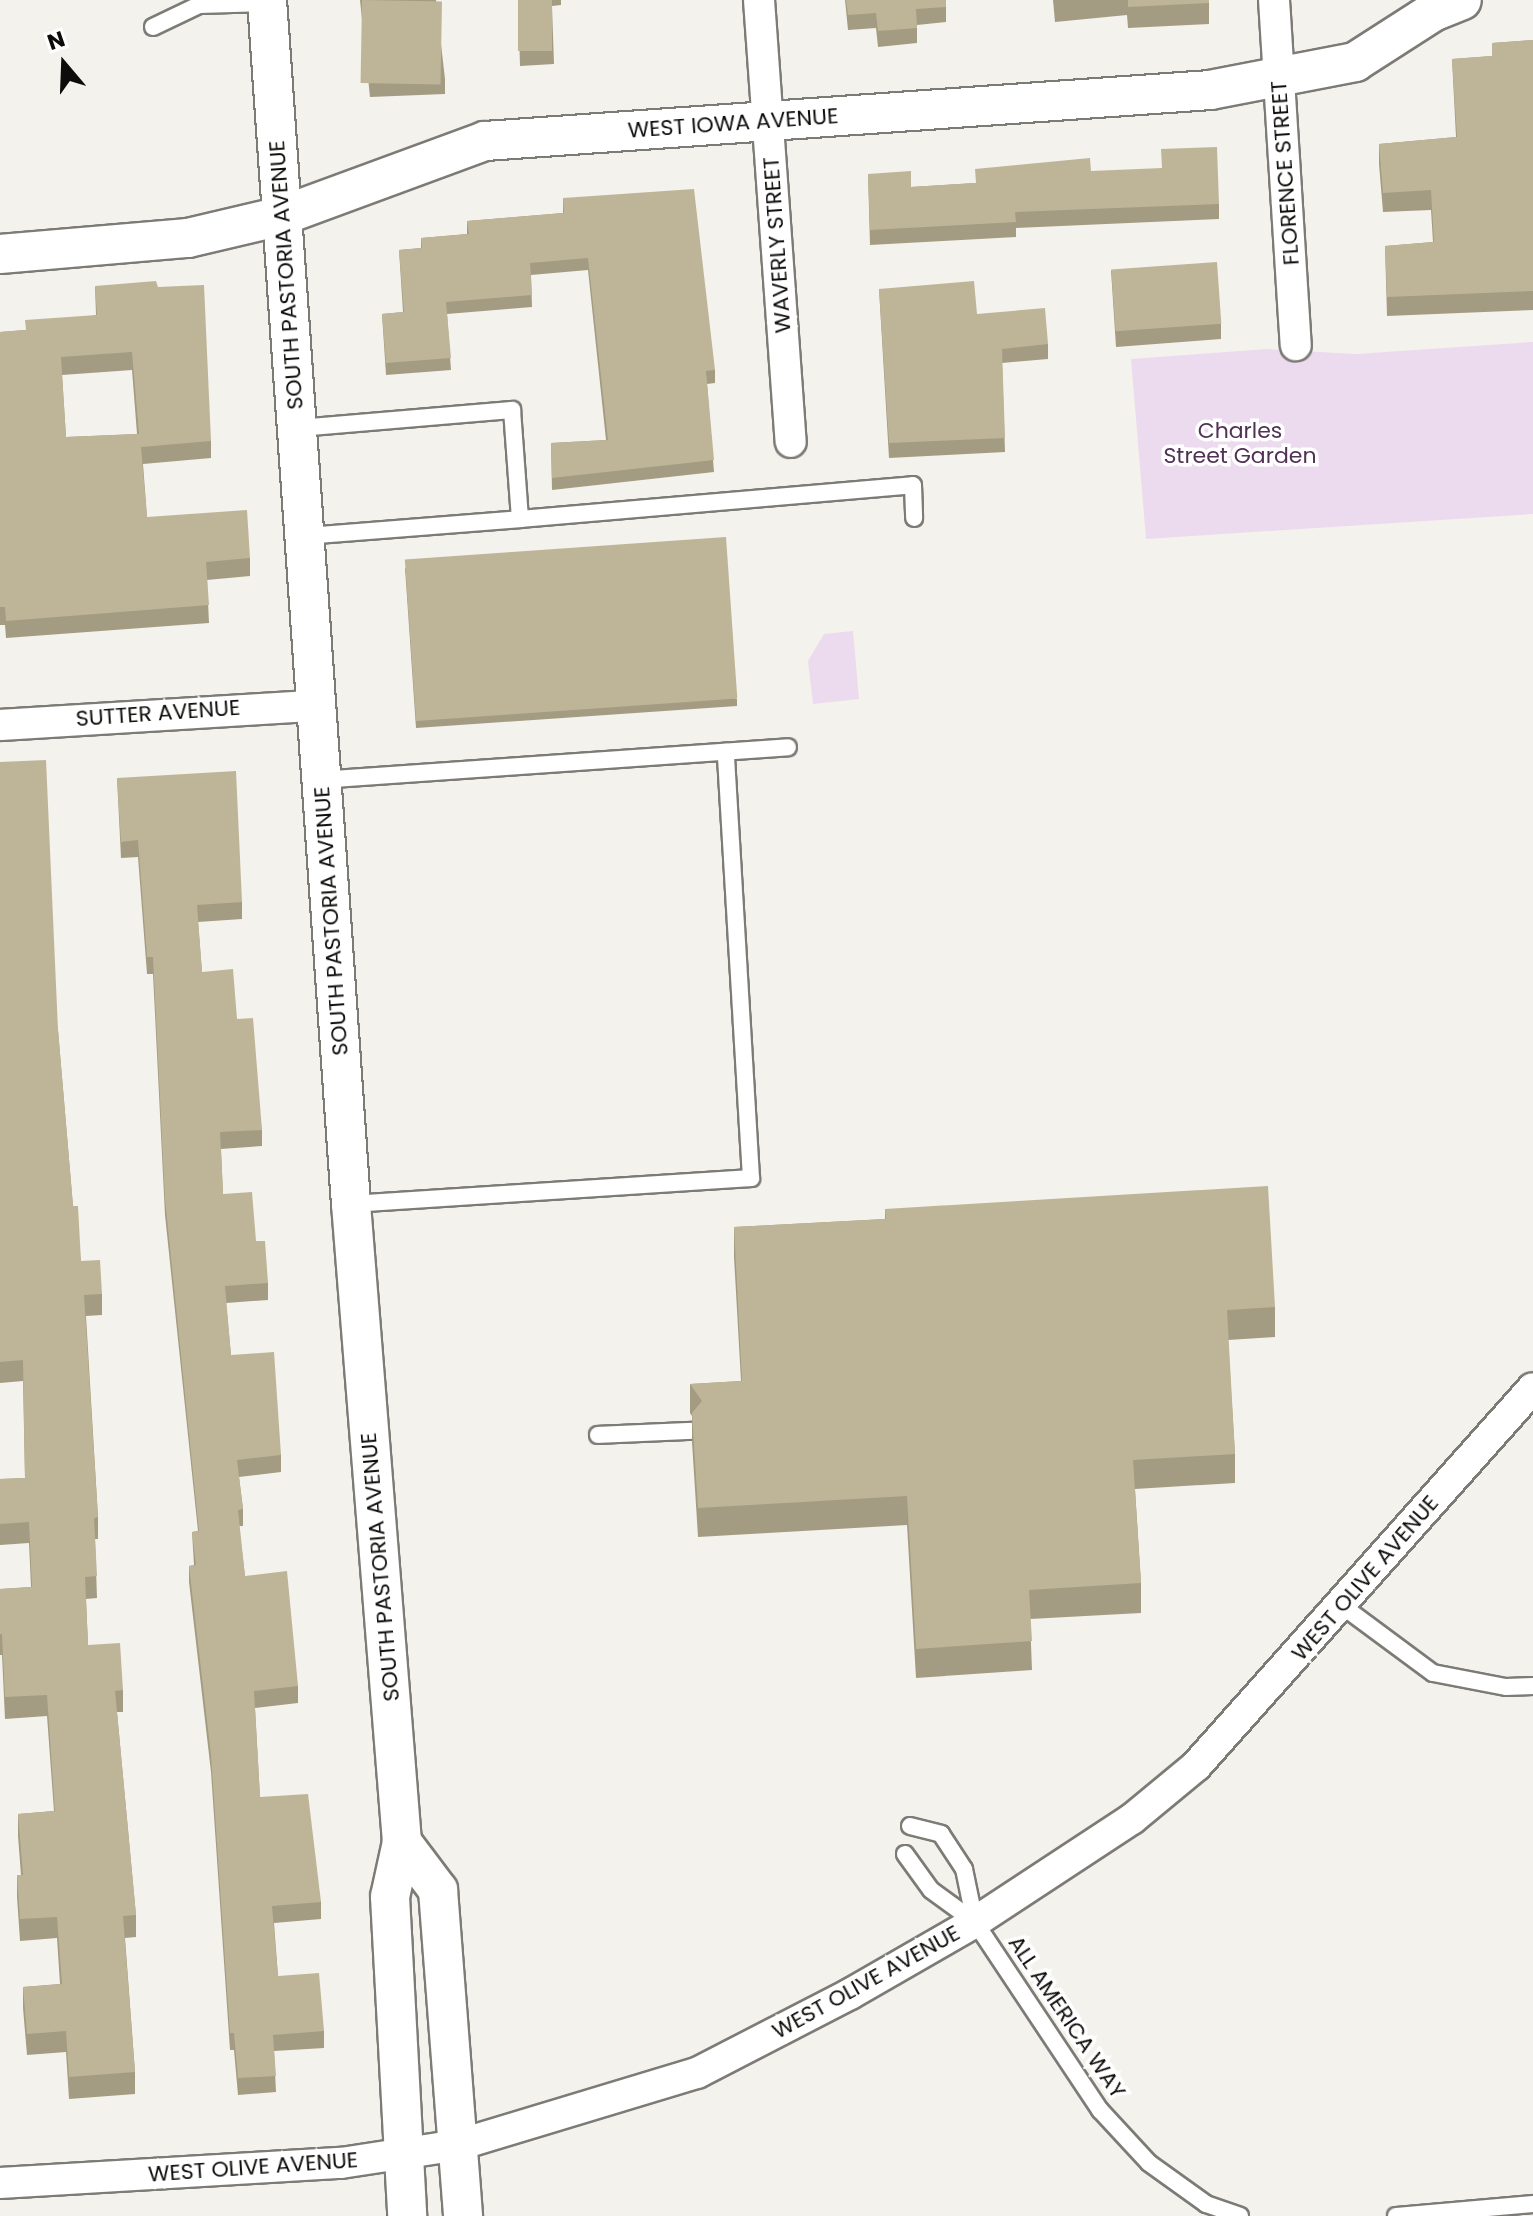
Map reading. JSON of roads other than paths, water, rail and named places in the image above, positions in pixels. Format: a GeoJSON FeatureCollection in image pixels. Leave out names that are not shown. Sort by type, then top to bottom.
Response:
{"type":"FeatureCollection","features":[{"type":"Feature","properties":{"kind":"street","name":"WAVERLY STREET"},"geometry":{"type":"LineString","coordinates":[[759,0],[791,442]]}},
{"type":"Feature","properties":{"kind":"street","name":"FLORENCE STREET"},"geometry":{"type":"LineString","coordinates":[[1274,0],[1296,345]]}},
{"type":"Feature","properties":{"kind":"street","name":"WEST IOWA AVENUE"},"geometry":{"type":"LineString","coordinates":[[0,254],[188,238],[281,216],[485,141],[1210,90],[1355,62],[1433,12],[1462,0]]}},
{"type":"Feature","properties":{"kind":"street","name":"SOUTH PASTORIA AVENUE"},"geometry":{"type":"LineString","coordinates":[[267,1],[351,1204],[402,1842],[390,1897],[407,2216]]}},
{"type":"Feature","properties":{"kind":"street","name":"SUTTER AVENUE"},"geometry":{"type":"LineString","coordinates":[[0,725],[315,706]]}},
{"type":"Feature","properties":{"kind":"street","name":"WEST OLIVE AVENUE"},"geometry":{"type":"LineString","coordinates":[[0,2183],[403,2156],[458,2145],[697,2073],[975,1922],[1132,1819],[1196,1766],[1533,1388]]}},
{"type":"Feature","properties":{"kind":"street"},"geometry":{"type":"LineString","coordinates":[[402,1842],[438,1890],[463,2216]]}},
{"type":"Feature","properties":{"kind":"lane"},"geometry":{"type":"LineString","coordinates":[[153,27],[199,5],[267,1]]}},
{"type":"Feature","properties":{"kind":"lane"},"geometry":{"type":"LineString","coordinates":[[298,428],[512,410],[520,519]]}},
{"type":"Feature","properties":{"kind":"lane"},"geometry":{"type":"LineString","coordinates":[[306,536],[913,485],[914,518]]}},
{"type":"Feature","properties":{"kind":"lane"},"geometry":{"type":"LineString","coordinates":[[320,780],[788,747]]}},
{"type":"Feature","properties":{"kind":"lane"},"geometry":{"type":"LineString","coordinates":[[351,1204],[751,1178],[726,752]]}},
{"type":"Feature","properties":{"kind":"lane"},"geometry":{"type":"LineString","coordinates":[[598,1435],[691,1431]]}},
{"type":"Feature","properties":{"kind":"lane"},"geometry":{"type":"LineString","coordinates":[[1341,1605],[1433,1673],[1506,1687],[1533,1686]]}},
{"type":"Feature","properties":{"kind":"lane"},"geometry":{"type":"LineString","coordinates":[[910,1826],[941,1834],[964,1869],[975,1922]]}},
{"type":"Feature","properties":{"kind":"lane"},"geometry":{"type":"LineString","coordinates":[[905,1854],[931,1890],[975,1922]]}},
{"type":"Feature","properties":{"kind":"lane","name":"ALL AMERICA WAY"},"geometry":{"type":"LineString","coordinates":[[975,1922],[1100,2110],[1160,2174],[1206,2204],[1240,2216]]}},
{"type":"Feature","properties":{"kind":"lane"},"geometry":{"type":"LineString","coordinates":[[1396,2216],[1533,2204]]}},
{"type":"Feature","properties":{"kind":"park label","name":"Charles Street Garden"},"geometry":{"type":"Point","coordinates":[1240,442]}}]}
